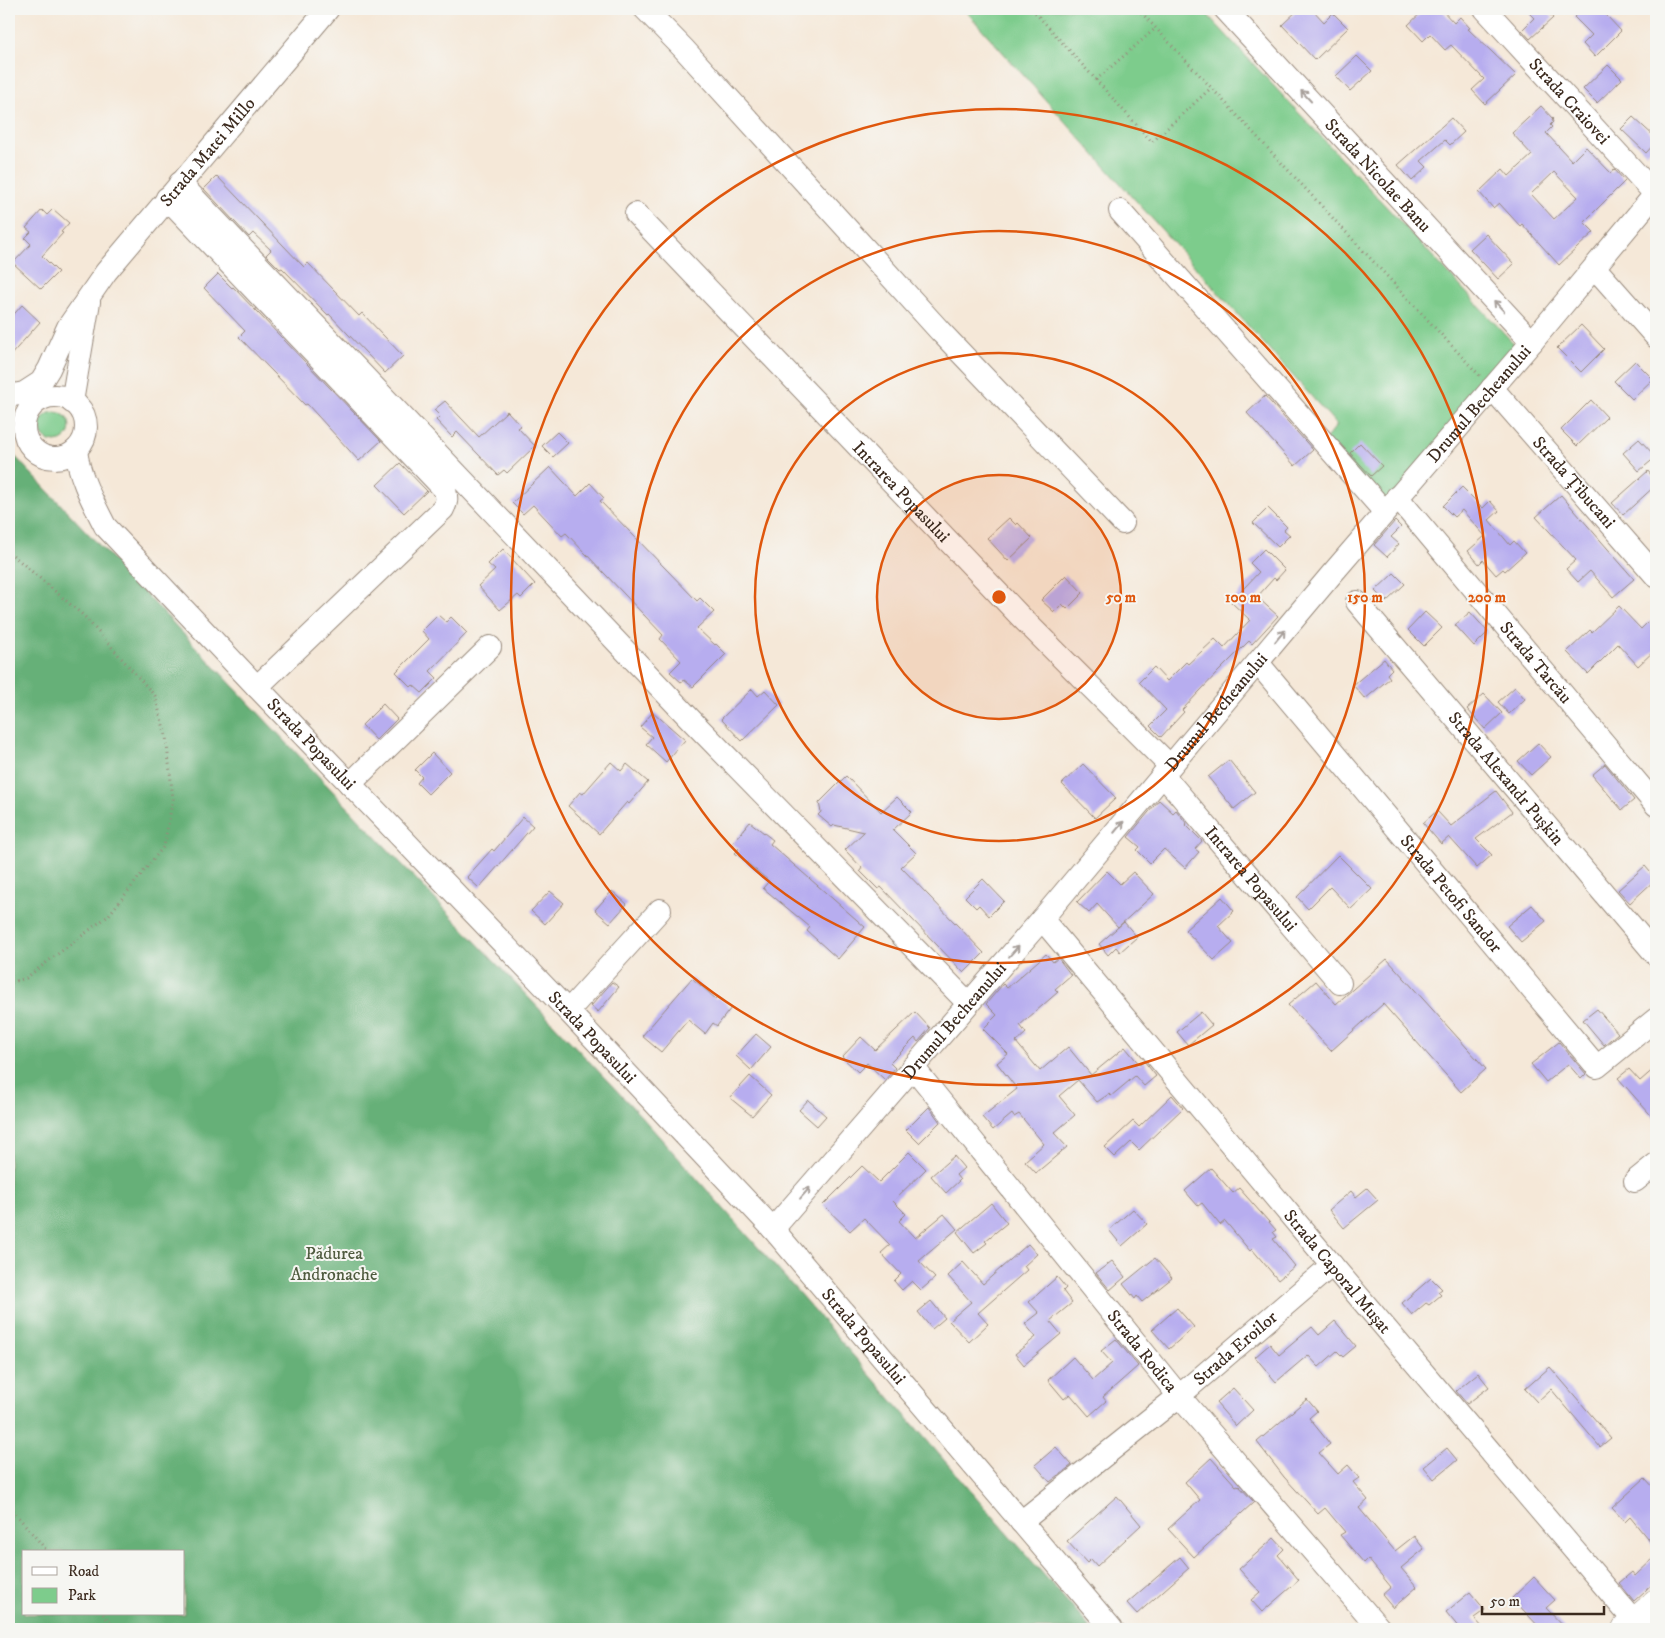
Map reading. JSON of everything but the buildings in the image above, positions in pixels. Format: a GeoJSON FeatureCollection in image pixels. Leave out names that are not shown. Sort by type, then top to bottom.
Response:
{"type":"FeatureCollection","features":[{"type":"Feature","properties":{"kind":"main road"},"geometry":{"type":"LineString","coordinates":[[1630,1626],[1656,1604]]}},
{"type":"Feature","properties":{"kind":"street","name":"Strada Matei Millo"},"geometry":{"type":"LineString","coordinates":[[90,296],[106,272],[174,190],[328,9]]}},
{"type":"Feature","properties":{"kind":"street"},"geometry":{"type":"LineString","coordinates":[[645,9],[683,48],[940,331],[1123,523]]}},
{"type":"Feature","properties":{"kind":"street","name":"Strada Nicolae Banu"},"geometry":{"type":"LineString","coordinates":[[1225,9],[1532,342]]}},
{"type":"Feature","properties":{"kind":"street","name":"Strada Craiovei"},"geometry":{"type":"LineString","coordinates":[[1485,9],[1656,194]]}},
{"type":"Feature","properties":{"kind":"street"},"geometry":{"type":"LineString","coordinates":[[174,190],[445,490],[447,495],[447,501],[442,509],[257,687]]}},
{"type":"Feature","properties":{"kind":"street"},"geometry":{"type":"LineString","coordinates":[[174,190],[968,1003]]}},
{"type":"Feature","properties":{"kind":"street","name":"Drumul Becheanului"},"geometry":{"type":"LineString","coordinates":[[774,1230],[1042,919],[1258,663],[1391,504],[1486,381],[1532,342],[1656,194]]}},
{"type":"Feature","properties":{"kind":"street","name":"Strada Tarcău"},"geometry":{"type":"LineString","coordinates":[[1120,211],[1391,504],[1656,805]]}},
{"type":"Feature","properties":{"kind":"street","name":"Intrarea Popasului"},"geometry":{"type":"LineString","coordinates":[[636,214],[1014,609],[1166,771],[1340,983]]}},
{"type":"Feature","properties":{"kind":"street"},"geometry":{"type":"LineString","coordinates":[[1595,268],[1656,337]]}},
{"type":"Feature","properties":{"kind":"street"},"geometry":{"type":"LineString","coordinates":[[50,396],[90,296]]}},
{"type":"Feature","properties":{"kind":"street"},"geometry":{"type":"LineString","coordinates":[[9,396],[24,393],[41,382],[68,327],[90,296]]}},
{"type":"Feature","properties":{"kind":"street"},"geometry":{"type":"LineString","coordinates":[[72,402],[90,296]]}},
{"type":"Feature","properties":{"kind":"street","name":"Strada Țibucani"},"geometry":{"type":"LineString","coordinates":[[1486,381],[1656,576]]}},
{"type":"Feature","properties":{"kind":"street"},"geometry":{"type":"LineString","coordinates":[[53,458],[66,456],[76,450],[83,438],[86,424],[81,410],[72,402],[57,396],[50,396],[20,406],[24,422],[16,428],[37,452],[53,458],[64,470],[87,508],[105,526]]}},
{"type":"Feature","properties":{"kind":"street","name":"Strada Popasului"},"geometry":{"type":"LineString","coordinates":[[76,450],[77,462],[105,526],[568,1011],[774,1230],[1112,1629]]}},
{"type":"Feature","properties":{"kind":"street","name":"Strada Alexandr Pușkin"},"geometry":{"type":"LineString","coordinates":[[1357,602],[1656,955]]}},
{"type":"Feature","properties":{"kind":"street"},"geometry":{"type":"LineString","coordinates":[[350,784],[490,647]]}},
{"type":"Feature","properties":{"kind":"street","name":"Strada Petofi Sandor"},"geometry":{"type":"LineString","coordinates":[[1258,663],[1597,1068],[1656,1019]]}},
{"type":"Feature","properties":{"kind":"street"},"geometry":{"type":"LineString","coordinates":[[568,1011],[660,910]]}},
{"type":"Feature","properties":{"kind":"street","name":"Strada Caporal Mușat"},"geometry":{"type":"LineString","coordinates":[[1042,919],[1630,1626]]}},
{"type":"Feature","properties":{"kind":"street","name":"Strada Rodica"},"geometry":{"type":"LineString","coordinates":[[913,1067],[1179,1396],[1380,1629]]}},
{"type":"Feature","properties":{"kind":"street"},"geometry":{"type":"LineString","coordinates":[[1635,1181],[1656,1164]]}},
{"type":"Feature","properties":{"kind":"street","name":"Strada Eroilor"},"geometry":{"type":"LineString","coordinates":[[1021,1522],[1179,1396],[1332,1266]]}},
{"type":"Feature","properties":{"kind":"path"},"geometry":{"type":"LineString","coordinates":[[1032,9],[1152,142],[1212,88]]}},
{"type":"Feature","properties":{"kind":"path"},"geometry":{"type":"LineString","coordinates":[[1138,9],[1486,381]]}},
{"type":"Feature","properties":{"kind":"path"},"geometry":{"type":"LineString","coordinates":[[1096,80],[1156,28]]}},
{"type":"Feature","properties":{"kind":"path"},"geometry":{"type":"LineString","coordinates":[[9,552],[84,616],[154,696],[166,736],[173,799],[164,846],[108,916],[26,978],[9,983]]}},
{"type":"Feature","properties":{"kind":"path"},"geometry":{"type":"LineString","coordinates":[[9,1506],[46,1550]]}},
{"type":"Feature","properties":{"kind":"path"},"geometry":{"type":"LineString","coordinates":[[104,1616],[116,1629]]}},
{"type":"Feature","properties":{"kind":"green space"},"geometry":{"type":"Polygon","coordinates":[[[964,9],[1202,9],[1517,347],[1384,509],[1324,441],[1337,425],[964,9]]]}},
{"type":"Feature","properties":{"kind":"green space"},"geometry":{"type":"Polygon","coordinates":[[[55,412],[65,417],[70,427],[65,437],[55,442],[45,437],[40,427],[45,417],[55,412]]]}},
{"type":"Feature","properties":{"kind":"green space","name":"Pădurea Andronache"},"geometry":{"type":"Polygon","coordinates":[[[9,450],[640,1115],[798,1292],[1091,1629],[9,1629],[9,450]]]}}]}
